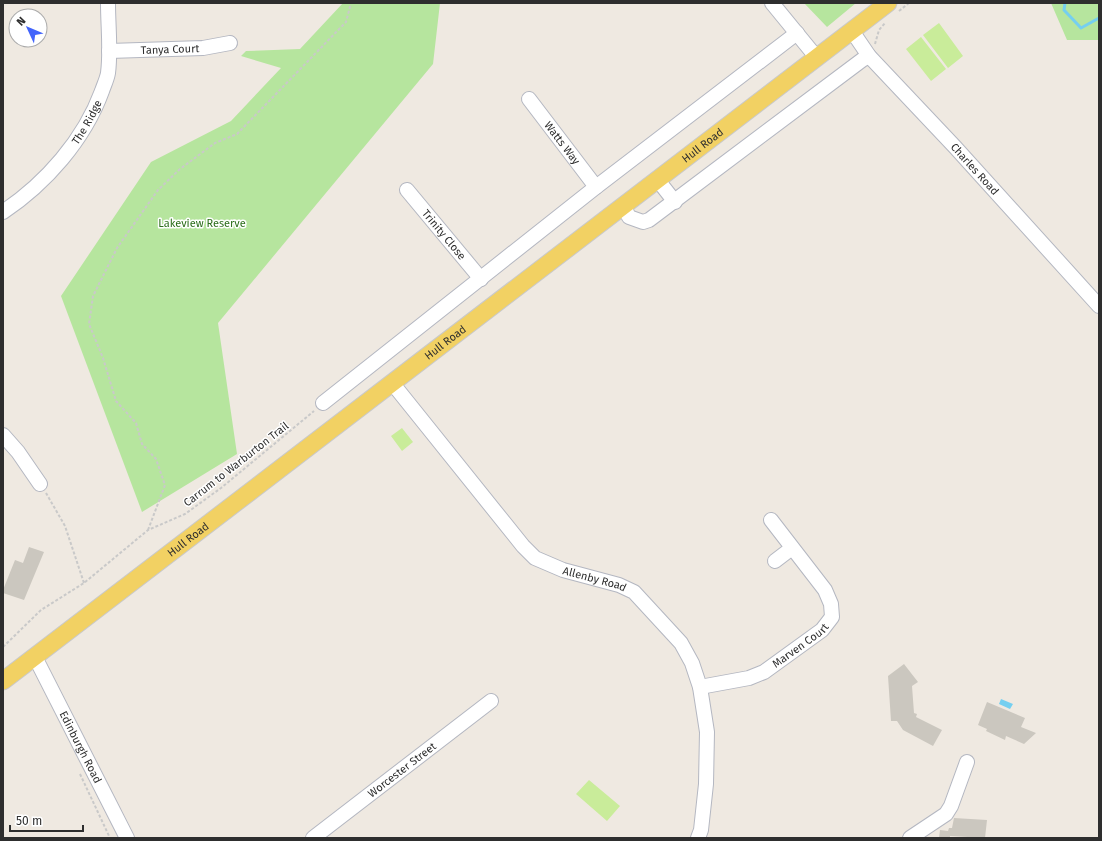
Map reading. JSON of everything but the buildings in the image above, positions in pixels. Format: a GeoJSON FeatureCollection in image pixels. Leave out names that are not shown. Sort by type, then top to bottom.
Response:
{"type":"FeatureCollection","features":[{"type":"Feature","properties":{"kind":"main road","name":"Hull Road"},"geometry":{"type":"LineString","coordinates":[[3,681],[393,384],[657,179],[852,31],[888,11]]}},
{"type":"Feature","properties":{"kind":"street","name":"The Ridge"},"geometry":{"type":"LineString","coordinates":[[3,212],[17,202],[54,167],[80,134],[96,108],[108,75],[108,3]]}},
{"type":"Feature","properties":{"kind":"street"},"geometry":{"type":"LineString","coordinates":[[772,3],[817,58]]}},
{"type":"Feature","properties":{"kind":"street","name":"Charles Road"},"geometry":{"type":"LineString","coordinates":[[852,31],[869,56],[955,146],[1099,306]]}},
{"type":"Feature","properties":{"kind":"street"},"geometry":{"type":"LineString","coordinates":[[323,403],[596,187],[797,33]]}},
{"type":"Feature","properties":{"kind":"street","name":"Tanya Court"},"geometry":{"type":"LineString","coordinates":[[109,51],[203,48],[230,43]]}},
{"type":"Feature","properties":{"kind":"street"},"geometry":{"type":"LineString","coordinates":[[623,206],[629,217],[643,222],[649,220],[869,56]]}},
{"type":"Feature","properties":{"kind":"street","name":"Watts Way"},"geometry":{"type":"LineString","coordinates":[[529,99],[596,187]]}},
{"type":"Feature","properties":{"kind":"street"},"geometry":{"type":"LineString","coordinates":[[657,179],[675,202]]}},
{"type":"Feature","properties":{"kind":"street","name":"Trinity Close"},"geometry":{"type":"LineString","coordinates":[[407,190],[481,279]]}},
{"type":"Feature","properties":{"kind":"street","name":"Allenby Road"},"geometry":{"type":"LineString","coordinates":[[393,384],[523,546],[536,558],[563,570],[618,585],[634,592],[681,643],[692,664],[700,687],[707,732],[706,784],[701,830],[698,838]]}},
{"type":"Feature","properties":{"kind":"street"},"geometry":{"type":"LineString","coordinates":[[3,435],[18,452],[40,484]]}},
{"type":"Feature","properties":{"kind":"street","name":"Marven Court"},"geometry":{"type":"LineString","coordinates":[[700,687],[749,678],[764,672],[822,630],[832,617],[831,604],[825,590],[771,520]]}},
{"type":"Feature","properties":{"kind":"street"},"geometry":{"type":"LineString","coordinates":[[775,561],[792,548]]}},
{"type":"Feature","properties":{"kind":"street","name":"Edinburgh Road"},"geometry":{"type":"LineString","coordinates":[[35,657],[127,838]]}},
{"type":"Feature","properties":{"kind":"street","name":"Worcester Street"},"geometry":{"type":"LineString","coordinates":[[313,838],[491,701]]}},
{"type":"Feature","properties":{"kind":"street"},"geometry":{"type":"LineString","coordinates":[[910,838],[946,814],[951,806],[967,762]]}},
{"type":"Feature","properties":{"kind":"path"},"geometry":{"type":"LineString","coordinates":[[148,530],[165,485],[156,459],[142,444],[136,423],[116,400],[103,358],[89,324],[93,296],[117,248],[158,190],[180,169],[215,144],[237,134],[346,22],[351,3]]}},
{"type":"Feature","properties":{"kind":"path"},"geometry":{"type":"LineString","coordinates":[[869,56],[875,46],[879,30],[888,11]]}},
{"type":"Feature","properties":{"kind":"path","name":"Carrum to Warburton Trail"},"geometry":{"type":"LineString","coordinates":[[3,647],[41,610],[84,583],[148,530],[185,514],[221,488],[323,403]]}},
{"type":"Feature","properties":{"kind":"path"},"geometry":{"type":"LineString","coordinates":[[40,484],[66,526],[84,583]]}},
{"type":"Feature","properties":{"kind":"green space","name":"Lakeview Reserve"},"geometry":{"type":"Polygon","coordinates":[[[343,3],[440,3],[433,64],[218,323],[237,454],[142,512],[61,296],[151,162],[231,121],[281,68],[241,56],[246,51],[300,49],[343,3]]]}},
{"type":"Feature","properties":{"kind":"green space"},"geometry":{"type":"Polygon","coordinates":[[[804,3],[856,3],[827,27],[804,3]]]}},
{"type":"Feature","properties":{"kind":"green space"},"geometry":{"type":"Polygon","coordinates":[[[1051,3],[1099,3],[1099,40],[1067,40],[1051,3]]]}},
{"type":"Feature","properties":{"kind":"green space"},"geometry":{"type":"Polygon","coordinates":[[[939,23],[963,56],[948,68],[923,35],[939,23]]]}},
{"type":"Feature","properties":{"kind":"green space"},"geometry":{"type":"Polygon","coordinates":[[[921,37],[946,69],[931,81],[906,49],[921,37]]]}},
{"type":"Feature","properties":{"kind":"green space"},"geometry":{"type":"Polygon","coordinates":[[[402,428],[413,442],[402,451],[391,436],[402,428]]]}},
{"type":"Feature","properties":{"kind":"green space"},"geometry":{"type":"Polygon","coordinates":[[[589,780],[620,806],[607,821],[576,794],[589,780]]]}},
{"type":"Feature","properties":{"kind":"water"},"geometry":{"type":"Polygon","coordinates":[[[1001,699],[1013,704],[1010,709],[999,704],[1001,699]]]}},
{"type":"Feature","properties":{"kind":"waterway"},"geometry":{"type":"LineString","coordinates":[[1065,3],[1064,10],[1081,28],[1099,18]]}}]}
